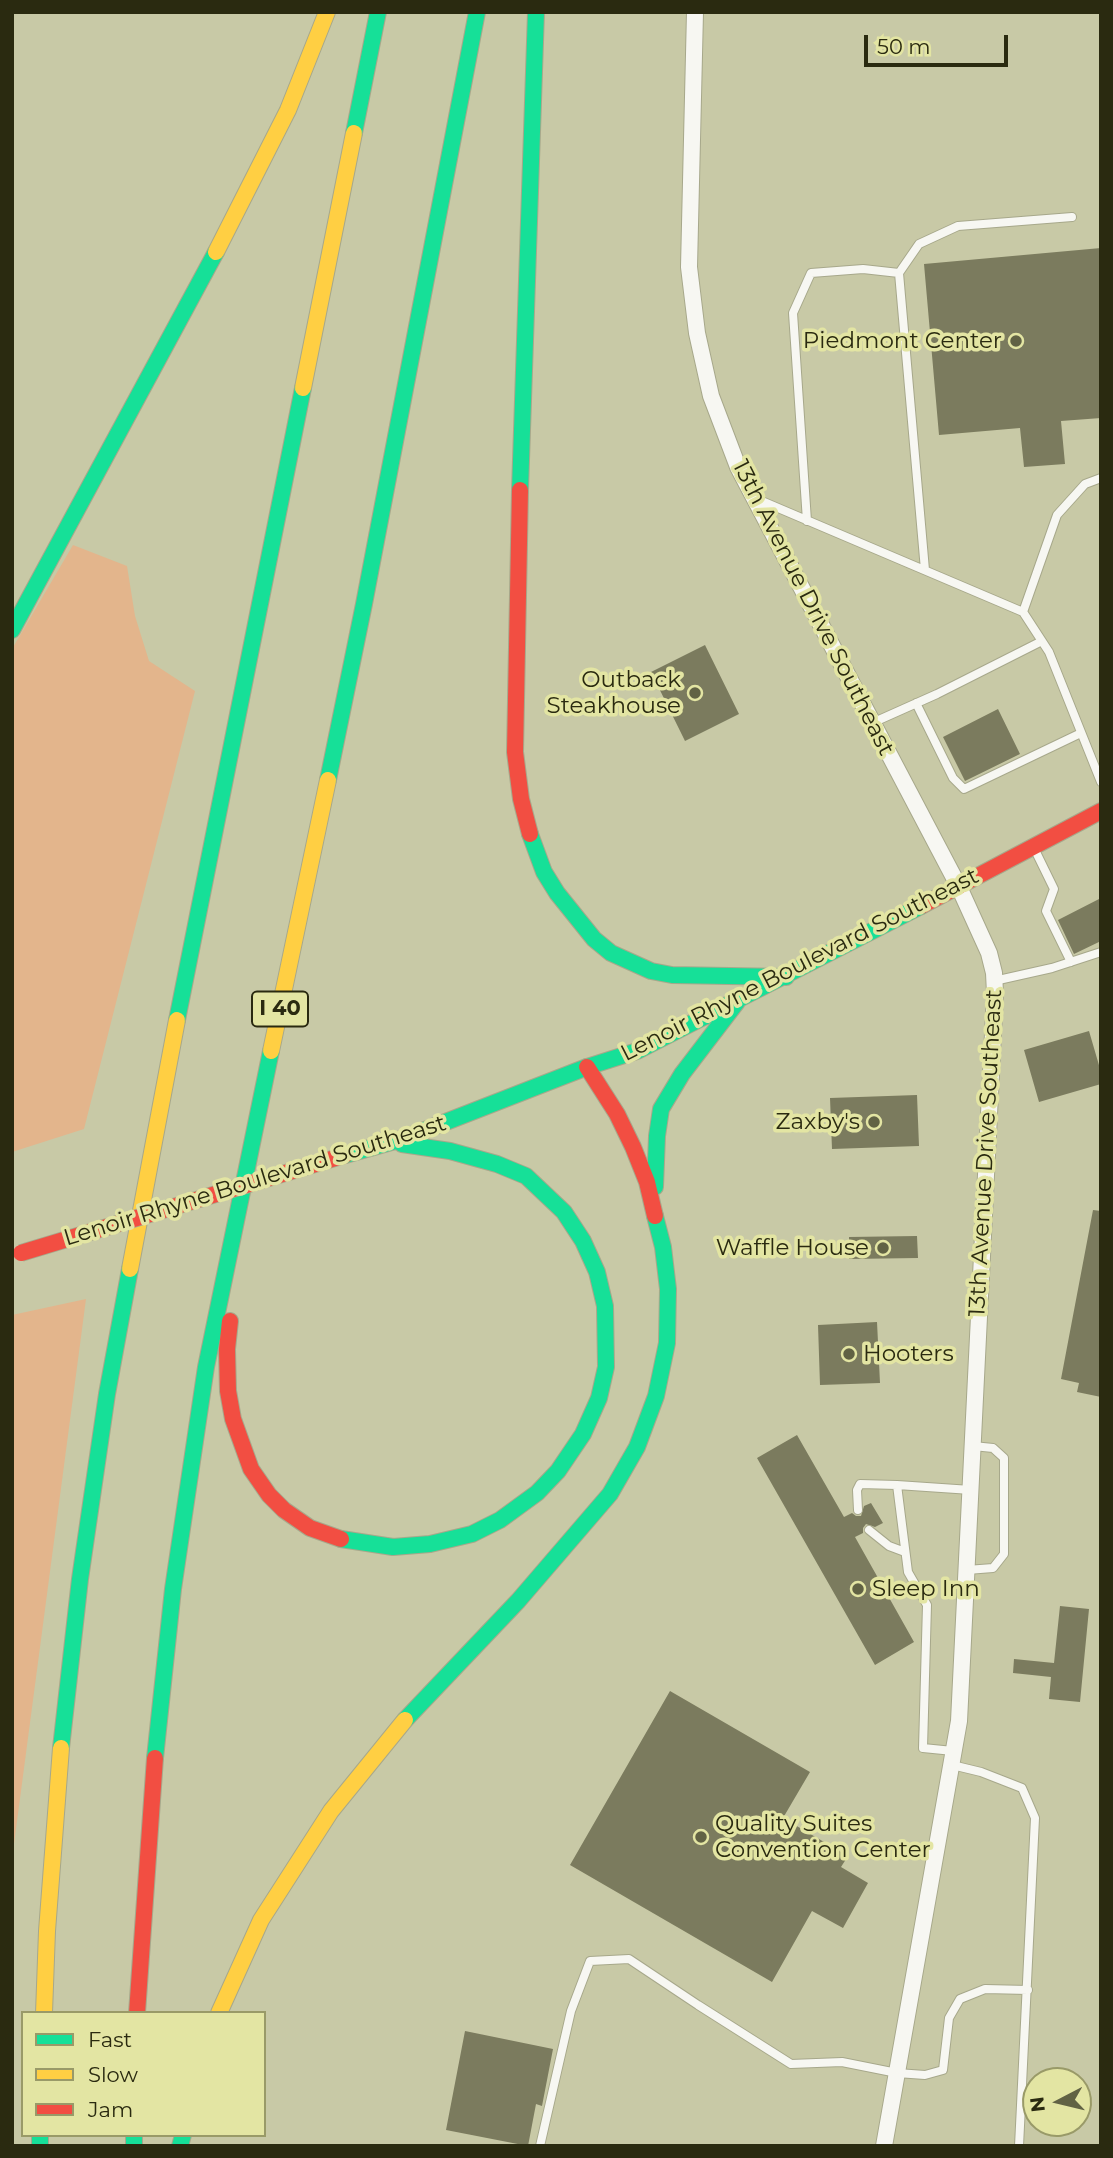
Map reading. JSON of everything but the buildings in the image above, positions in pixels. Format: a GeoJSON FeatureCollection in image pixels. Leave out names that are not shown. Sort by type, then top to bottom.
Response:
{"type":"FeatureCollection","features":[{"type":"Feature","properties":{"kind":"main road"},"geometry":{"type":"LineString","coordinates":[[12,630],[234,219],[288,110],[327,12]]}},
{"type":"Feature","properties":{"kind":"main road"},"geometry":{"type":"LineString","coordinates":[[44,2011],[47,1931],[65,1702],[107,1394],[187,967],[378,12]]}},
{"type":"Feature","properties":{"kind":"main road","name":"I 40"},"geometry":{"type":"LineString","coordinates":[[137,2011],[154,1768],[173,1589],[206,1367],[364,604],[477,12]]}},
{"type":"Feature","properties":{"kind":"main road"},"geometry":{"type":"LineString","coordinates":[[536,12],[515,668],[515,752],[527,826],[544,872],[556,893],[594,939],[611,953],[640,967],[672,975],[786,977]]}},
{"type":"Feature","properties":{"kind":"main road","name":"Lenoir Rhyne Boulevard Southeast"},"geometry":{"type":"LineString","coordinates":[[17,1254],[402,1139],[587,1067],[637,1051],[1099,816]]}},
{"type":"Feature","properties":{"kind":"main road"},"geometry":{"type":"LineString","coordinates":[[220,2011],[261,1920],[331,1811],[398,1727],[565,1548],[610,1494],[625,1471],[652,1409],[667,1343],[668,1289],[659,1225],[655,1164],[661,1108],[682,1074],[737,1002]]}},
{"type":"Feature","properties":{"kind":"main road"},"geometry":{"type":"LineString","coordinates":[[587,1067],[617,1114],[633,1147],[647,1182],[659,1225]]}},
{"type":"Feature","properties":{"kind":"main road"},"geometry":{"type":"LineString","coordinates":[[234,1225],[227,1349],[228,1391],[241,1446],[251,1469],[269,1495],[284,1510],[310,1528],[331,1537],[368,1545],[393,1547],[430,1544],[472,1534],[500,1520],[537,1493],[558,1471],[583,1434],[595,1408],[606,1367],[607,1338],[605,1306],[597,1272],[583,1241],[564,1212],[540,1186],[526,1176],[450,1151],[402,1144],[402,1139]]}},
{"type":"Feature","properties":{"kind":"street","name":"13th Avenue Drive Southeast"},"geometry":{"type":"LineString","coordinates":[[695,12],[689,234],[692,300],[711,396],[726,439],[755,499],[959,887],[989,953],[994,981],[963,1662],[953,1758],[884,2146]]}},
{"type":"Feature","properties":{"kind":"lane"},"geometry":{"type":"LineString","coordinates":[[925,570],[899,273],[919,244],[958,226],[1072,217]]}},
{"type":"Feature","properties":{"kind":"lane"},"geometry":{"type":"LineString","coordinates":[[807,521],[793,313],[811,273],[863,269],[899,273]]}},
{"type":"Feature","properties":{"kind":"lane"},"geometry":{"type":"LineString","coordinates":[[1023,612],[1057,515],[1085,484],[1101,478]]}},
{"type":"Feature","properties":{"kind":"lane"},"geometry":{"type":"LineString","coordinates":[[755,499],[1023,612],[1049,652],[1101,782]]}},
{"type":"Feature","properties":{"kind":"lane"},"geometry":{"type":"LineString","coordinates":[[872,723],[1042,641]]}},
{"type":"Feature","properties":{"kind":"lane"},"geometry":{"type":"LineString","coordinates":[[916,703],[953,778],[964,789],[1081,733]]}},
{"type":"Feature","properties":{"kind":"lane"},"geometry":{"type":"LineString","coordinates":[[1034,847],[1054,889],[1046,911],[1071,962]]}},
{"type":"Feature","properties":{"kind":"lane"},"geometry":{"type":"LineString","coordinates":[[994,981],[1101,952]]}},
{"type":"Feature","properties":{"kind":"lane"},"geometry":{"type":"LineString","coordinates":[[967,1570],[993,1568],[1004,1554],[1004,1458],[993,1448],[973,1446]]}},
{"type":"Feature","properties":{"kind":"lane"},"geometry":{"type":"LineString","coordinates":[[858,1510],[857,1490],[860,1484],[971,1490]]}},
{"type":"Feature","properties":{"kind":"lane"},"geometry":{"type":"LineString","coordinates":[[897,1485],[908,1572],[927,1605],[923,1748],[1022,1788],[1035,1818],[1019,2146]]}},
{"type":"Feature","properties":{"kind":"lane"},"geometry":{"type":"LineString","coordinates":[[869,1530],[889,1546],[905,1552]]}},
{"type":"Feature","properties":{"kind":"lane"},"geometry":{"type":"LineString","coordinates":[[540,2146],[571,2011],[590,1961],[629,1959],[791,2064],[842,2062],[897,2073],[925,2075],[943,2070],[948,2018],[960,1999],[985,1989],[1028,1990]]}},
{"type":"Feature","properties":{"kind":"shaded area"},"geometry":{"type":"Polygon","coordinates":[[[73,545],[127,566],[135,616],[149,661],[195,691],[84,1129],[12,1152],[12,649],[73,545]]]}},
{"type":"Feature","properties":{"kind":"shaded area"},"geometry":{"type":"Polygon","coordinates":[[[86,1299],[12,1859],[12,1315],[86,1299]]]}},
{"type":"Feature","properties":{"kind":"traffic: fast"},"geometry":{"type":"LineString","coordinates":[[354,133],[378,12]]}},
{"type":"Feature","properties":{"kind":"traffic: fast"},"geometry":{"type":"LineString","coordinates":[[328,780],[477,12]]}},
{"type":"Feature","properties":{"kind":"traffic: fast"},"geometry":{"type":"LineString","coordinates":[[520,490],[536,12]]}},
{"type":"Feature","properties":{"kind":"traffic: fast"},"geometry":{"type":"LineString","coordinates":[[12,630],[216,252]]}},
{"type":"Feature","properties":{"kind":"traffic: fast"},"geometry":{"type":"LineString","coordinates":[[177,1020],[303,388]]}},
{"type":"Feature","properties":{"kind":"traffic: fast"},"geometry":{"type":"LineString","coordinates":[[530,834],[544,872],[557,893],[594,939],[611,953],[651,971],[672,975],[786,977]]}},
{"type":"Feature","properties":{"kind":"traffic: fast"},"geometry":{"type":"LineString","coordinates":[[345,1155],[402,1139],[587,1067],[637,1051],[921,906]]}},
{"type":"Feature","properties":{"kind":"traffic: fast"},"geometry":{"type":"LineString","coordinates":[[655,1187],[661,1109],[682,1074],[737,1002]]}},
{"type":"Feature","properties":{"kind":"traffic: fast"},"geometry":{"type":"LineString","coordinates":[[155,1758],[173,1589],[206,1367],[271,1051]]}},
{"type":"Feature","properties":{"kind":"traffic: fast"},"geometry":{"type":"LineString","coordinates":[[341,1539],[393,1547],[430,1544],[472,1534],[500,1520],[537,1493],[558,1471],[583,1434],[599,1398],[606,1367],[605,1306],[597,1272],[583,1241],[564,1212],[526,1176],[497,1164],[450,1151],[402,1144],[402,1139]]}},
{"type":"Feature","properties":{"kind":"traffic: fast"},"geometry":{"type":"LineString","coordinates":[[405,1720],[518,1601],[610,1494],[637,1447],[656,1396],[667,1343],[668,1289],[663,1247],[655,1216]]}},
{"type":"Feature","properties":{"kind":"traffic: fast"},"geometry":{"type":"LineString","coordinates":[[61,1748],[80,1579],[107,1394],[130,1269]]}},
{"type":"Feature","properties":{"kind":"traffic: fast"},"geometry":{"type":"LineString","coordinates":[[40,2137],[40,2146]]}},
{"type":"Feature","properties":{"kind":"traffic: fast"},"geometry":{"type":"LineString","coordinates":[[134,2137],[134,2146]]}},
{"type":"Feature","properties":{"kind":"traffic: fast"},"geometry":{"type":"LineString","coordinates":[[180,2146],[182,2137]]}},
{"type":"Feature","properties":{"kind":"traffic: slow"},"geometry":{"type":"LineString","coordinates":[[216,252],[288,110],[327,12]]}},
{"type":"Feature","properties":{"kind":"traffic: slow"},"geometry":{"type":"LineString","coordinates":[[303,388],[354,133]]}},
{"type":"Feature","properties":{"kind":"traffic: slow"},"geometry":{"type":"LineString","coordinates":[[271,1051],[328,780]]}},
{"type":"Feature","properties":{"kind":"traffic: slow"},"geometry":{"type":"LineString","coordinates":[[130,1269],[177,1020]]}},
{"type":"Feature","properties":{"kind":"traffic: slow"},"geometry":{"type":"LineString","coordinates":[[220,2011],[261,1920],[331,1811],[405,1720]]}},
{"type":"Feature","properties":{"kind":"traffic: slow"},"geometry":{"type":"LineString","coordinates":[[44,2011],[47,1931],[61,1748]]}},
{"type":"Feature","properties":{"kind":"traffic: jam"},"geometry":{"type":"LineString","coordinates":[[520,490],[515,752],[521,799],[530,834]]}},
{"type":"Feature","properties":{"kind":"traffic: jam"},"geometry":{"type":"LineString","coordinates":[[921,906],[1101,811]]}},
{"type":"Feature","properties":{"kind":"traffic: jam"},"geometry":{"type":"LineString","coordinates":[[587,1067],[617,1114],[633,1147],[647,1182],[655,1216]]}},
{"type":"Feature","properties":{"kind":"traffic: jam"},"geometry":{"type":"LineString","coordinates":[[21,1253],[345,1155]]}},
{"type":"Feature","properties":{"kind":"traffic: jam"},"geometry":{"type":"LineString","coordinates":[[230,1321],[227,1349],[228,1391],[233,1419],[251,1469],[269,1495],[284,1510],[310,1528],[341,1539]]}},
{"type":"Feature","properties":{"kind":"traffic: jam"},"geometry":{"type":"LineString","coordinates":[[137,2011],[155,1758]]}},
{"type":"Feature","properties":{"kind":"place","name":"Piedmont Center"},"geometry":{"type":"Point","coordinates":[1016,341]}},
{"type":"Feature","properties":{"kind":"place","name":"Outback Steakhouse"},"geometry":{"type":"Point","coordinates":[695,693]}},
{"type":"Feature","properties":{"kind":"place","name":"Zaxby's"},"geometry":{"type":"Point","coordinates":[874,1122]}},
{"type":"Feature","properties":{"kind":"place","name":"Waffle House"},"geometry":{"type":"Point","coordinates":[883,1248]}},
{"type":"Feature","properties":{"kind":"place","name":"Hooters"},"geometry":{"type":"Point","coordinates":[849,1354]}},
{"type":"Feature","properties":{"kind":"place","name":"Sleep Inn"},"geometry":{"type":"Point","coordinates":[858,1589]}},
{"type":"Feature","properties":{"kind":"place","name":"Quality Suites Convention Center"},"geometry":{"type":"Point","coordinates":[701,1837]}}]}
